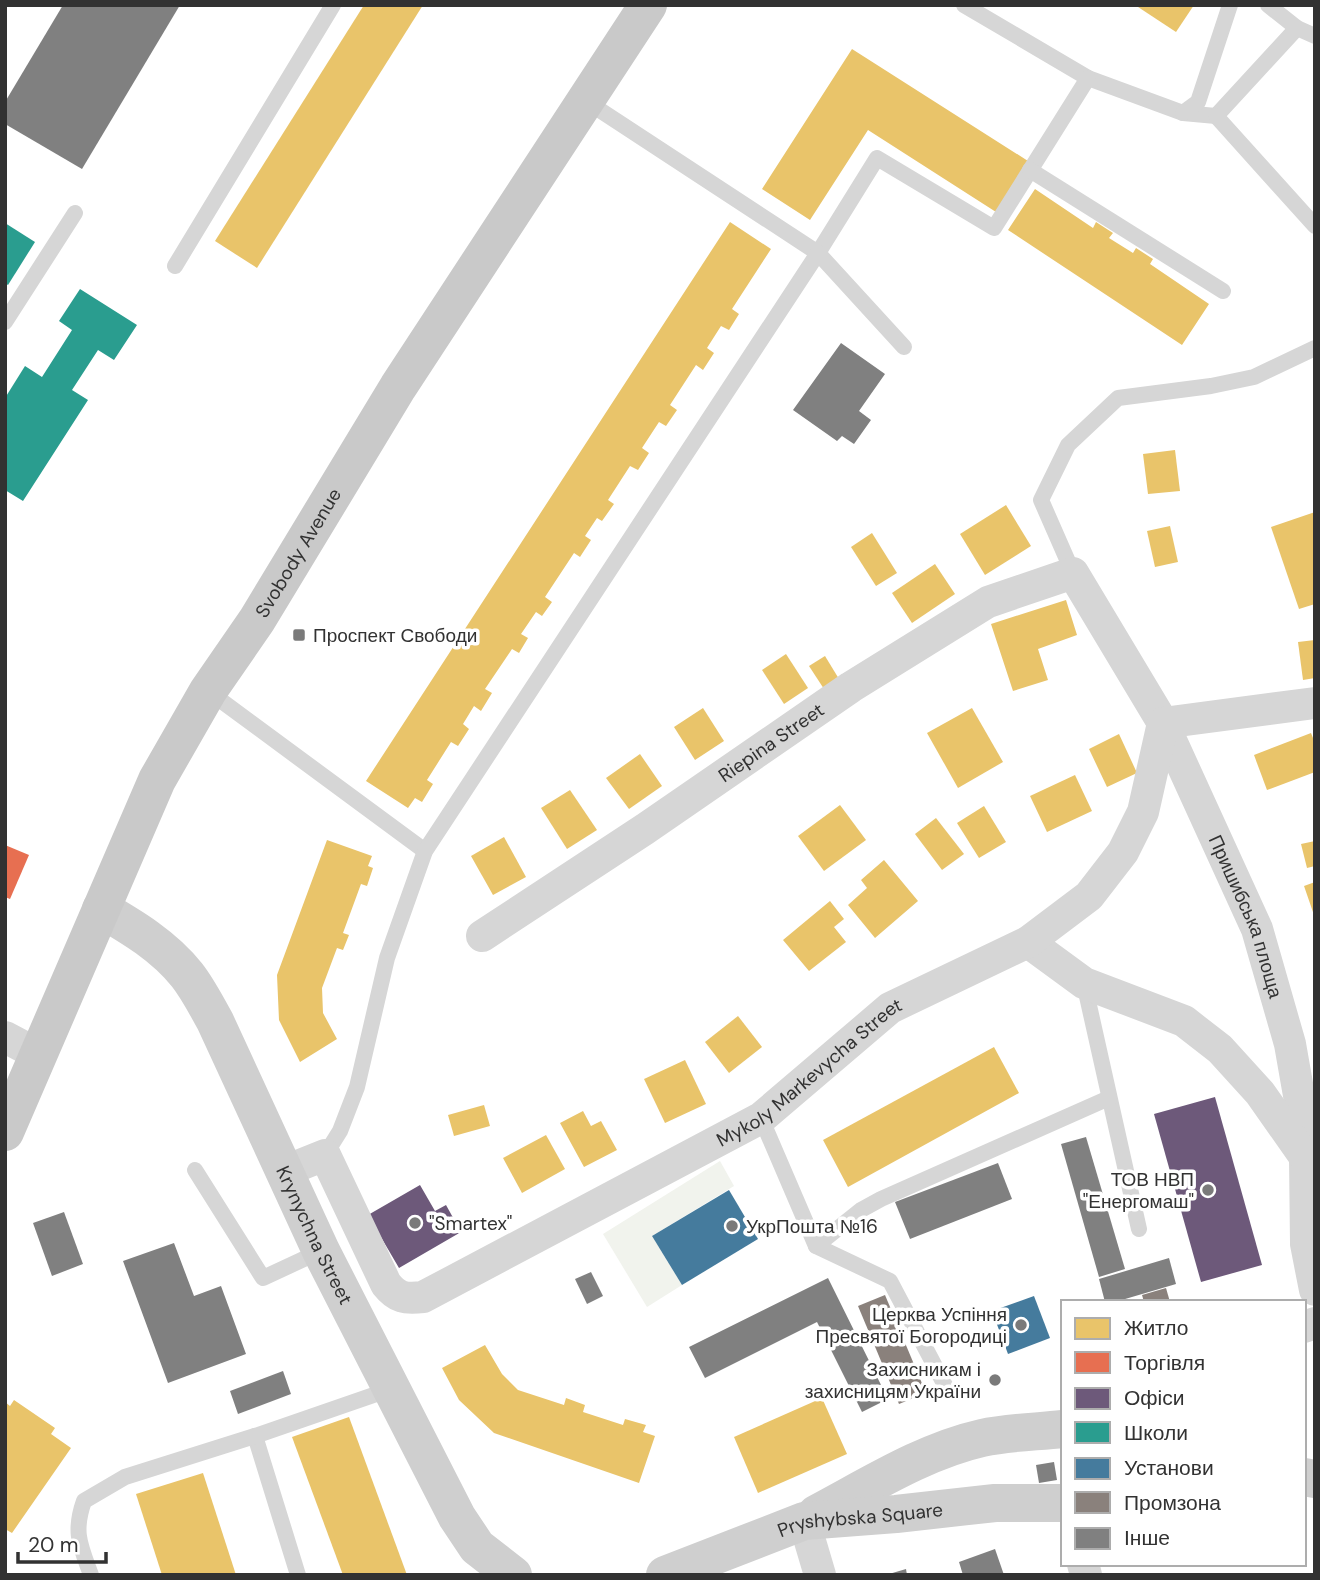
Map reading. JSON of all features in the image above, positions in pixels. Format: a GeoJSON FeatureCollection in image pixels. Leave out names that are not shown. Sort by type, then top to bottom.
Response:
{"type":"FeatureCollection","features":[{"type":"Feature","properties":{"kind":"main road","name":"Svobody Avenue"},"geometry":{"type":"LineString","coordinates":[[8,1122],[157,780],[208,691],[257,620],[398,387],[648,5]]}},
{"type":"Feature","properties":{"kind":"street","name":"Пришибська площа"},"geometry":{"type":"LineString","coordinates":[[1073,573],[1163,723],[1257,929],[1290,1044],[1310,1163],[1306,1244],[1315,1290]]}},
{"type":"Feature","properties":{"kind":"street","name":"Riepina Street"},"geometry":{"type":"LineString","coordinates":[[482,936],[851,687],[988,602],[1073,573]]}},
{"type":"Feature","properties":{"kind":"street"},"geometry":{"type":"LineString","coordinates":[[1163,723],[1315,703]]}},
{"type":"Feature","properties":{"kind":"street","name":"Mykoly Markevycha Street"},"geometry":{"type":"LineString","coordinates":[[325,1155],[386,1284],[394,1295],[406,1299],[423,1297],[761,1118],[890,1008],[1028,942],[1089,896],[1123,852],[1143,812],[1163,723]]}},
{"type":"Feature","properties":{"kind":"street","name":"Krynychna Street"},"geometry":{"type":"LineString","coordinates":[[101,909],[139,932],[186,974],[215,1021],[321,1251],[457,1517],[477,1547],[513,1575]]}},
{"type":"Feature","properties":{"kind":"street"},"geometry":{"type":"LineString","coordinates":[[1028,942],[1084,983],[1184,1021],[1220,1049],[1260,1093],[1310,1163]]}},
{"type":"Feature","properties":{"kind":"street"},"geometry":{"type":"LineString","coordinates":[[5,1037],[39,1055]]}},
{"type":"Feature","properties":{"kind":"street"},"geometry":{"type":"LineString","coordinates":[[285,1171],[325,1155]]}},
{"type":"Feature","properties":{"kind":"street"},"geometry":{"type":"LineString","coordinates":[[820,1575],[804,1521],[936,1453],[982,1438],[1061,1429]]}},
{"type":"Feature","properties":{"kind":"street","name":"Pryshybska Square"},"geometry":{"type":"LineString","coordinates":[[665,1575],[804,1521],[995,1503],[1061,1503]]}},
{"type":"Feature","properties":{"kind":"lane"},"geometry":{"type":"LineString","coordinates":[[175,266],[333,5]]}},
{"type":"Feature","properties":{"kind":"lane"},"geometry":{"type":"LineString","coordinates":[[964,5],[1088,78],[1183,113],[1216,116],[1315,226]]}},
{"type":"Feature","properties":{"kind":"lane"},"geometry":{"type":"LineString","coordinates":[[1183,113],[1198,102],[1230,5]]}},
{"type":"Feature","properties":{"kind":"lane"},"geometry":{"type":"LineString","coordinates":[[1268,5],[1297,28],[1315,36]]}},
{"type":"Feature","properties":{"kind":"lane"},"geometry":{"type":"LineString","coordinates":[[1216,116],[1297,28]]}},
{"type":"Feature","properties":{"kind":"lane"},"geometry":{"type":"LineString","coordinates":[[325,1155],[340,1131],[357,1087],[387,958],[425,851],[818,253],[877,158],[994,228],[1088,78]]}},
{"type":"Feature","properties":{"kind":"lane"},"geometry":{"type":"LineString","coordinates":[[586,101],[818,253],[904,347]]}},
{"type":"Feature","properties":{"kind":"lane"},"geometry":{"type":"LineString","coordinates":[[1030,170],[1223,291]]}},
{"type":"Feature","properties":{"kind":"lane"},"geometry":{"type":"LineString","coordinates":[[5,322],[75,212]]}},
{"type":"Feature","properties":{"kind":"lane"},"geometry":{"type":"LineString","coordinates":[[1073,573],[1041,500],[1068,445],[1118,398],[1211,386],[1254,377],[1315,348]]}},
{"type":"Feature","properties":{"kind":"lane"},"geometry":{"type":"LineString","coordinates":[[208,691],[425,851]]}},
{"type":"Feature","properties":{"kind":"lane"},"geometry":{"type":"LineString","coordinates":[[1084,983],[1139,1229]]}},
{"type":"Feature","properties":{"kind":"lane"},"geometry":{"type":"LineString","coordinates":[[817,1246],[861,1210],[1109,1098]]}},
{"type":"Feature","properties":{"kind":"lane"},"geometry":{"type":"LineString","coordinates":[[761,1118],[817,1246],[890,1282],[948,1391]]}},
{"type":"Feature","properties":{"kind":"lane"},"geometry":{"type":"LineString","coordinates":[[195,1170],[263,1278],[321,1251]]}},
{"type":"Feature","properties":{"kind":"lane"},"geometry":{"type":"LineString","coordinates":[[91,1575],[77,1537],[77,1520],[84,1501],[125,1478],[391,1389]]}},
{"type":"Feature","properties":{"kind":"lane"},"geometry":{"type":"LineString","coordinates":[[255,1436],[298,1575]]}},
{"type":"Feature","properties":{"kind":"shaded area"},"geometry":{"type":"Polygon","coordinates":[[[720,1161],[734,1186],[652,1236],[682,1285],[647,1307],[603,1234],[720,1161]]]}},
{"type":"Feature","properties":{"kind":"building: Житло"},"geometry":{"type":"Polygon","coordinates":[[[364,5],[423,5],[257,268],[215,241],[364,5]]]}},
{"type":"Feature","properties":{"kind":"building: Житло"},"geometry":{"type":"Polygon","coordinates":[[[1135,5],[1194,5],[1176,32],[1135,5]]]}},
{"type":"Feature","properties":{"kind":"building: Житло"},"geometry":{"type":"Polygon","coordinates":[[[852,49],[1028,161],[996,212],[868,130],[810,220],[762,189],[852,49]]]}},
{"type":"Feature","properties":{"kind":"building: Житло"},"geometry":{"type":"Polygon","coordinates":[[[1035,189],[1093,228],[1096,222],[1113,233],[1109,238],[1133,253],[1136,248],[1153,259],[1150,264],[1209,304],[1182,345],[1008,230],[1035,189]]]}},
{"type":"Feature","properties":{"kind":"building: Житло"},"geometry":{"type":"Polygon","coordinates":[[[730,222],[771,249],[732,309],[739,314],[729,330],[721,326],[707,348],[714,353],[703,370],[696,365],[670,405],[677,410],[666,426],[659,422],[642,448],[649,453],[638,470],[630,466],[608,500],[614,504],[602,521],[597,518],[585,536],[591,540],[580,557],[574,553],[545,597],[552,602],[542,616],[536,612],[521,634],[528,638],[519,653],[512,649],[485,689],[492,693],[481,711],[474,706],[463,724],[469,729],[458,746],[451,742],[427,780],[433,784],[422,802],[415,798],[408,808],[366,781],[730,222]]]}},
{"type":"Feature","properties":{"kind":"building: Житло"},"geometry":{"type":"Polygon","coordinates":[[[1175,450],[1180,491],[1148,494],[1143,454],[1175,450]]]}},
{"type":"Feature","properties":{"kind":"building: Житло"},"geometry":{"type":"Polygon","coordinates":[[[1006,505],[1031,546],[985,575],[960,534],[1006,505]]]}},
{"type":"Feature","properties":{"kind":"building: Житло"},"geometry":{"type":"Polygon","coordinates":[[[1315,512],[1315,604],[1299,609],[1271,527],[1315,512]]]}},
{"type":"Feature","properties":{"kind":"building: Житло"},"geometry":{"type":"Polygon","coordinates":[[[1170,526],[1178,562],[1155,567],[1147,531],[1170,526]]]}},
{"type":"Feature","properties":{"kind":"building: Житло"},"geometry":{"type":"Polygon","coordinates":[[[872,533],[897,573],[876,586],[851,547],[872,533]]]}},
{"type":"Feature","properties":{"kind":"building: Житло"},"geometry":{"type":"Polygon","coordinates":[[[935,564],[955,594],[912,623],[892,593],[935,564]]]}},
{"type":"Feature","properties":{"kind":"building: Житло"},"geometry":{"type":"Polygon","coordinates":[[[1066,600],[1077,635],[1038,649],[1048,680],[1013,691],[991,624],[1066,600]]]}},
{"type":"Feature","properties":{"kind":"building: Житло"},"geometry":{"type":"Polygon","coordinates":[[[1315,640],[1315,678],[1303,680],[1298,642],[1315,640]]]}},
{"type":"Feature","properties":{"kind":"building: Житло"},"geometry":{"type":"Polygon","coordinates":[[[786,654],[808,688],[784,704],[762,670],[786,654]]]}},
{"type":"Feature","properties":{"kind":"building: Житло"},"geometry":{"type":"Polygon","coordinates":[[[825,656],[839,679],[824,689],[809,666],[825,656]]]}},
{"type":"Feature","properties":{"kind":"building: Житло"},"geometry":{"type":"Polygon","coordinates":[[[703,708],[724,741],[695,760],[674,727],[703,708]]]}},
{"type":"Feature","properties":{"kind":"building: Житло"},"geometry":{"type":"Polygon","coordinates":[[[972,708],[1003,762],[958,788],[927,733],[972,708]]]}},
{"type":"Feature","properties":{"kind":"building: Житло"},"geometry":{"type":"Polygon","coordinates":[[[1311,733],[1315,743],[1315,772],[1267,790],[1254,755],[1311,733]]]}},
{"type":"Feature","properties":{"kind":"building: Житло"},"geometry":{"type":"Polygon","coordinates":[[[1119,734],[1137,773],[1107,787],[1089,749],[1119,734]]]}},
{"type":"Feature","properties":{"kind":"building: Житло"},"geometry":{"type":"Polygon","coordinates":[[[640,754],[662,786],[629,809],[606,778],[640,754]]]}},
{"type":"Feature","properties":{"kind":"building: Житло"},"geometry":{"type":"Polygon","coordinates":[[[1075,775],[1092,811],[1047,832],[1030,796],[1075,775]]]}},
{"type":"Feature","properties":{"kind":"building: Житло"},"geometry":{"type":"Polygon","coordinates":[[[570,790],[597,830],[567,849],[541,808],[570,790]]]}},
{"type":"Feature","properties":{"kind":"building: Житло"},"geometry":{"type":"Polygon","coordinates":[[[840,805],[866,840],[824,871],[798,836],[840,805]]]}},
{"type":"Feature","properties":{"kind":"building: Житло"},"geometry":{"type":"Polygon","coordinates":[[[984,806],[1006,842],[979,858],[957,823],[984,806]]]}},
{"type":"Feature","properties":{"kind":"building: Житло"},"geometry":{"type":"Polygon","coordinates":[[[936,818],[964,854],[942,870],[915,834],[936,818]]]}},
{"type":"Feature","properties":{"kind":"building: Житло"},"geometry":{"type":"Polygon","coordinates":[[[504,837],[526,877],[493,895],[471,856],[504,837]]]}},
{"type":"Feature","properties":{"kind":"building: Житло"},"geometry":{"type":"Polygon","coordinates":[[[327,840],[372,856],[368,866],[373,868],[367,886],[361,884],[343,933],[349,935],[343,950],[337,948],[322,988],[323,1013],[337,1039],[300,1062],[279,1020],[277,975],[327,840]]]}},
{"type":"Feature","properties":{"kind":"building: Житло"},"geometry":{"type":"Polygon","coordinates":[[[1315,841],[1315,866],[1307,868],[1301,844],[1315,841]]]}},
{"type":"Feature","properties":{"kind":"building: Житло"},"geometry":{"type":"Polygon","coordinates":[[[884,860],[918,901],[875,938],[848,905],[867,888],[861,880],[884,860]]]}},
{"type":"Feature","properties":{"kind":"building: Житло"},"geometry":{"type":"Polygon","coordinates":[[[1315,882],[1315,915],[1314,915],[1304,886],[1315,882]]]}},
{"type":"Feature","properties":{"kind":"building: Житло"},"geometry":{"type":"Polygon","coordinates":[[[830,901],[844,919],[834,927],[846,942],[809,971],[783,940],[830,901]]]}},
{"type":"Feature","properties":{"kind":"building: Житло"},"geometry":{"type":"Polygon","coordinates":[[[738,1016],[762,1047],[729,1073],[705,1042],[738,1016]]]}},
{"type":"Feature","properties":{"kind":"building: Житло"},"geometry":{"type":"Polygon","coordinates":[[[994,1047],[1019,1093],[848,1187],[823,1140],[994,1047]]]}},
{"type":"Feature","properties":{"kind":"building: Житло"},"geometry":{"type":"Polygon","coordinates":[[[685,1060],[706,1104],[665,1123],[644,1079],[685,1060]]]}},
{"type":"Feature","properties":{"kind":"building: Житло"},"geometry":{"type":"Polygon","coordinates":[[[484,1105],[490,1126],[454,1136],[448,1115],[484,1105]]]}},
{"type":"Feature","properties":{"kind":"building: Житло"},"geometry":{"type":"Polygon","coordinates":[[[583,1111],[591,1126],[601,1121],[617,1150],[584,1167],[560,1123],[583,1111]]]}},
{"type":"Feature","properties":{"kind":"building: Житло"},"geometry":{"type":"Polygon","coordinates":[[[546,1135],[565,1169],[522,1193],[503,1158],[546,1135]]]}},
{"type":"Feature","properties":{"kind":"building: Житло"},"geometry":{"type":"Polygon","coordinates":[[[485,1345],[502,1374],[518,1390],[564,1405],[566,1398],[585,1405],[583,1412],[623,1425],[625,1419],[646,1425],[643,1432],[655,1436],[639,1483],[494,1433],[459,1400],[442,1368],[485,1345]]]}},
{"type":"Feature","properties":{"kind":"building: Житло"},"geometry":{"type":"Polygon","coordinates":[[[822,1398],[847,1454],[758,1493],[734,1437],[822,1398]]]}},
{"type":"Feature","properties":{"kind":"building: Житло"},"geometry":{"type":"Polygon","coordinates":[[[14,1400],[55,1428],[51,1434],[71,1448],[12,1533],[5,1529],[5,1402],[10,1406],[14,1400]]]}},
{"type":"Feature","properties":{"kind":"building: Житло"},"geometry":{"type":"Polygon","coordinates":[[[349,1417],[407,1575],[343,1575],[292,1437],[349,1417]]]}},
{"type":"Feature","properties":{"kind":"building: Житло"},"geometry":{"type":"Polygon","coordinates":[[[203,1473],[236,1575],[162,1575],[136,1494],[203,1473]]]}},
{"type":"Feature","properties":{"kind":"building: Торгівля"},"geometry":{"type":"Polygon","coordinates":[[[5,845],[29,855],[10,899],[5,897],[5,845]]]}},
{"type":"Feature","properties":{"kind":"building: Офіси","name":"ТОВ НВП \"Енергомаш\""},"geometry":{"type":"Polygon","coordinates":[[[1215,1097],[1262,1265],[1201,1282],[1154,1114],[1215,1097]]]}},
{"type":"Feature","properties":{"kind":"building: Офіси","name":"\"Smartex\""},"geometry":{"type":"Polygon","coordinates":[[[420,1185],[435,1211],[446,1205],[461,1232],[399,1268],[368,1215],[420,1185]]]}},
{"type":"Feature","properties":{"kind":"building: Школи"},"geometry":{"type":"Polygon","coordinates":[[[5,223],[35,242],[8,285],[5,283],[5,223]]]}},
{"type":"Feature","properties":{"kind":"building: Школи"},"geometry":{"type":"Polygon","coordinates":[[[80,289],[137,325],[114,360],[98,350],[72,390],[88,400],[23,501],[5,490],[5,398],[25,366],[42,377],[72,330],[59,321],[80,289]]]}},
{"type":"Feature","properties":{"kind":"building: Установи"},"geometry":{"type":"Polygon","coordinates":[[[729,1190],[758,1239],[682,1285],[652,1236],[729,1190]]]}},
{"type":"Feature","properties":{"kind":"building: Установи","name":"Церква Успіння Пресвятої Богородиці"},"geometry":{"type":"Polygon","coordinates":[[[1034,1296],[1050,1338],[1008,1354],[992,1311],[1034,1296]]]}},
{"type":"Feature","properties":{"kind":"building: Промзона"},"geometry":{"type":"Polygon","coordinates":[[[1166,1288],[1169,1300],[1143,1300],[1142,1295],[1166,1288]]]}},
{"type":"Feature","properties":{"kind":"building: Промзона"},"geometry":{"type":"Polygon","coordinates":[[[885,1295],[926,1393],[899,1404],[858,1306],[885,1295]]]}},
{"type":"Feature","properties":{"kind":"building: Інше"},"geometry":{"type":"Polygon","coordinates":[[[63,5],[180,5],[82,169],[5,124],[5,102],[63,5]]]}},
{"type":"Feature","properties":{"kind":"building: Інше"},"geometry":{"type":"Polygon","coordinates":[[[841,343],[885,374],[859,411],[871,420],[854,444],[842,436],[837,441],[793,410],[841,343]]]}},
{"type":"Feature","properties":{"kind":"building: Інше"},"geometry":{"type":"Polygon","coordinates":[[[1086,1137],[1125,1269],[1099,1277],[1061,1144],[1086,1137]]]}},
{"type":"Feature","properties":{"kind":"building: Інше"},"geometry":{"type":"Polygon","coordinates":[[[998,1163],[1012,1199],[910,1239],[895,1202],[998,1163]]]}},
{"type":"Feature","properties":{"kind":"building: Інше"},"geometry":{"type":"Polygon","coordinates":[[[64,1212],[83,1264],[52,1276],[33,1223],[64,1212]]]}},
{"type":"Feature","properties":{"kind":"building: Інше"},"geometry":{"type":"Polygon","coordinates":[[[174,1243],[194,1296],[221,1286],[246,1354],[168,1383],[123,1261],[174,1243]]]}},
{"type":"Feature","properties":{"kind":"building: Інше"},"geometry":{"type":"Polygon","coordinates":[[[1169,1258],[1176,1284],[1122,1300],[1104,1300],[1099,1279],[1169,1258]]]}},
{"type":"Feature","properties":{"kind":"building: Інше"},"geometry":{"type":"Polygon","coordinates":[[[591,1272],[603,1296],[587,1304],[575,1279],[591,1272]]]}},
{"type":"Feature","properties":{"kind":"building: Інше"},"geometry":{"type":"Polygon","coordinates":[[[828,1278],[888,1399],[862,1412],[817,1322],[705,1378],[689,1347],[828,1278]]]}},
{"type":"Feature","properties":{"kind":"building: Інше"},"geometry":{"type":"Polygon","coordinates":[[[283,1371],[291,1394],[238,1414],[230,1391],[283,1371]]]}},
{"type":"Feature","properties":{"kind":"building: Інше"},"geometry":{"type":"Polygon","coordinates":[[[1054,1462],[1057,1480],[1039,1483],[1036,1465],[1054,1462]]]}},
{"type":"Feature","properties":{"kind":"building: Інше"},"geometry":{"type":"Polygon","coordinates":[[[995,1549],[1004,1575],[963,1575],[959,1562],[995,1549]]]}},
{"type":"Feature","properties":{"kind":"building: Інше"},"geometry":{"type":"Polygon","coordinates":[[[906,1569],[907,1575],[889,1575],[889,1574],[906,1569]]]}},
{"type":"Feature","properties":{"kind":"place","name":"Проспект Свободи"},"geometry":{"type":"Point","coordinates":[299,635]}},
{"type":"Feature","properties":{"kind":"place","name":"ТОВ НВП \"Енергомаш\""},"geometry":{"type":"Point","coordinates":[1208,1190]}},
{"type":"Feature","properties":{"kind":"place","name":"\"Smartex\""},"geometry":{"type":"Point","coordinates":[415,1223]}},
{"type":"Feature","properties":{"kind":"place","name":"УкрПошта №16"},"geometry":{"type":"Point","coordinates":[732,1226]}},
{"type":"Feature","properties":{"kind":"place","name":"Церква Успіння Пресвятої Богородиці"},"geometry":{"type":"Point","coordinates":[1021,1325]}},
{"type":"Feature","properties":{"kind":"place","name":"Захисникам і захисницям України"},"geometry":{"type":"Point","coordinates":[995,1380]}}]}
